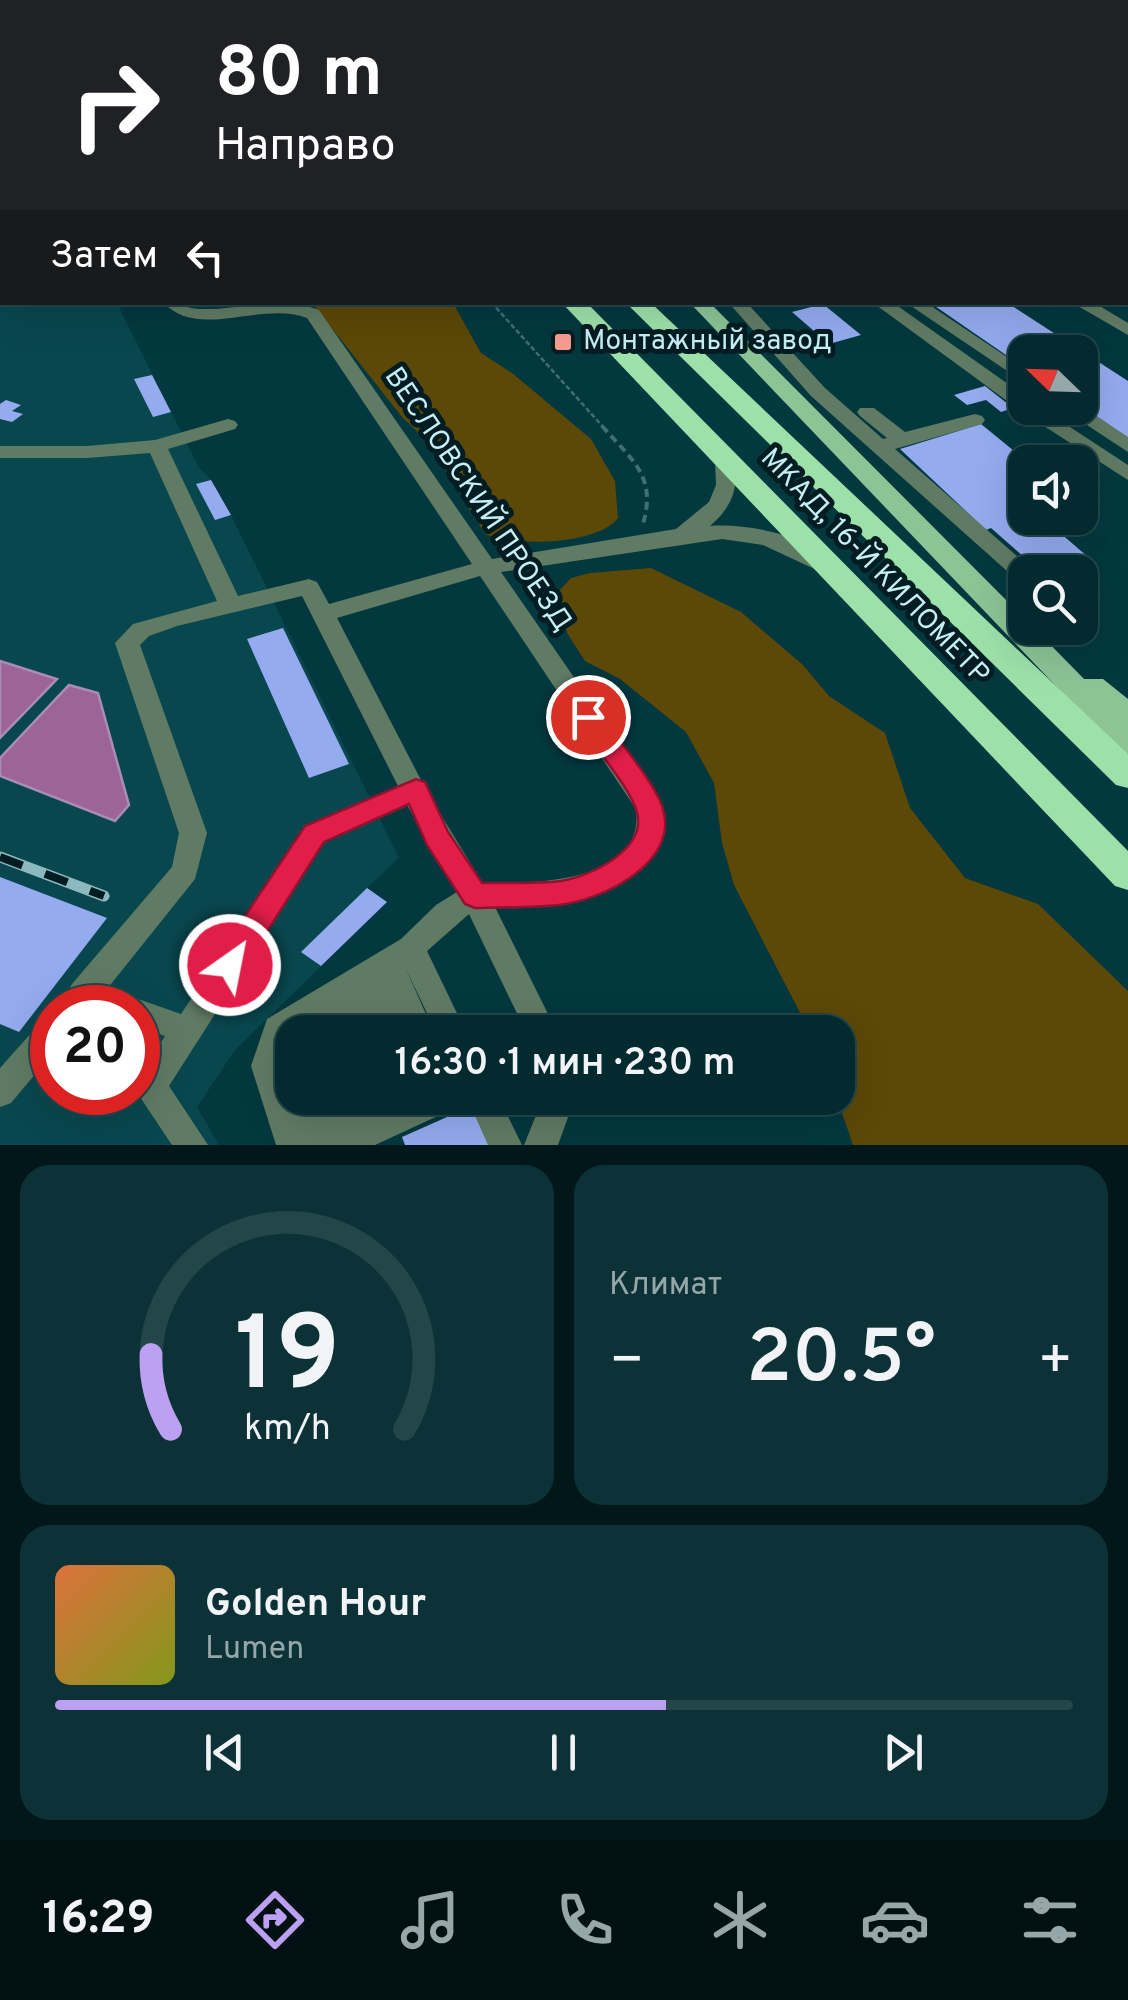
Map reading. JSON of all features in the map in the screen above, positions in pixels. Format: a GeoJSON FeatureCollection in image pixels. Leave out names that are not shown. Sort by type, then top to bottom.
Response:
{"type":"FeatureCollection","features":[{"type":"Feature","properties":{"kind":"highway","name":"МКАД, 16-Й КИЛОМЕТР"},"geometry":{"type":"LineString","coordinates":[[574,305],[1128,875]]}},
{"type":"Feature","properties":{"kind":"highway","name":"МКАД, 16-Й КИЛОМЕТР"},"geometry":{"type":"LineString","coordinates":[[638,305],[1128,775]]}},
{"type":"Feature","properties":{"kind":"main road"},"geometry":{"type":"LineString","coordinates":[[701,305],[797,410],[1008,615]]}},
{"type":"Feature","properties":{"kind":"main road"},"geometry":{"type":"LineString","coordinates":[[1038,645],[1128,743]]}},
{"type":"Feature","properties":{"kind":"main road"},"geometry":{"type":"LineString","coordinates":[[1042,645],[1128,714]]}},
{"type":"Feature","properties":{"kind":"street","name":"ВЕСЛОВСКИЙ ПРОЕЗД"},"geometry":{"type":"LineString","coordinates":[[174,305],[194,316],[257,305]]}},
{"type":"Feature","properties":{"kind":"street","name":"ВЕСЛОВСКИЙ ПРОЕЗД"},"geometry":{"type":"LineString","coordinates":[[293,305],[313,314],[649,807],[652,830],[641,853],[602,880],[562,893],[475,896]]}},
{"type":"Feature","properties":{"kind":"street"},"geometry":{"type":"LineString","coordinates":[[739,305],[818,392],[1008,560]]}},
{"type":"Feature","properties":{"kind":"street"},"geometry":{"type":"LineString","coordinates":[[884,305],[1008,393]]}},
{"type":"Feature","properties":{"kind":"street"},"geometry":{"type":"LineString","coordinates":[[917,305],[1008,366]]}},
{"type":"Feature","properties":{"kind":"street"},"geometry":{"type":"LineString","coordinates":[[1084,305],[1128,330]]}},
{"type":"Feature","properties":{"kind":"street"},"geometry":{"type":"LineString","coordinates":[[866,412],[901,439]]}},
{"type":"Feature","properties":{"kind":"street"},"geometry":{"type":"LineString","coordinates":[[880,448],[975,420]]}},
{"type":"Feature","properties":{"kind":"street"},"geometry":{"type":"LineString","coordinates":[[0,452],[86,452],[156,446],[228,425]]}},
{"type":"Feature","properties":{"kind":"street"},"geometry":{"type":"LineString","coordinates":[[1055,425],[1128,474]]}},
{"type":"Feature","properties":{"kind":"street"},"geometry":{"type":"LineString","coordinates":[[1096,425],[1128,446]]}},
{"type":"Feature","properties":{"kind":"street"},"geometry":{"type":"LineString","coordinates":[[156,446],[232,607]]}},
{"type":"Feature","properties":{"kind":"street"},"geometry":{"type":"LineString","coordinates":[[677,536],[704,522],[722,503],[729,482],[725,461]]}},
{"type":"Feature","properties":{"kind":"street"},"geometry":{"type":"LineString","coordinates":[[323,614],[487,567],[722,532],[767,539],[809,555],[842,580]]}},
{"type":"Feature","properties":{"kind":"street"},"geometry":{"type":"LineString","coordinates":[[91,985],[185,872],[193,834],[127,643],[140,630],[172,618],[309,587],[416,789],[437,837],[475,896],[534,1015]]}},
{"type":"Feature","properties":{"kind":"street"},"geometry":{"type":"LineString","coordinates":[[191,1145],[151,1086],[314,834],[416,789]]}},
{"type":"Feature","properties":{"kind":"street"},"geometry":{"type":"LineString","coordinates":[[293,1145],[268,1066],[340,994],[475,896]]}},
{"type":"Feature","properties":{"kind":"street"},"geometry":{"type":"LineString","coordinates":[[340,994],[369,1015]]}},
{"type":"Feature","properties":{"kind":"street"},"geometry":{"type":"LineString","coordinates":[[340,994],[384,1015]]}},
{"type":"Feature","properties":{"kind":"street"},"geometry":{"type":"LineString","coordinates":[[340,994],[402,1015]]}},
{"type":"Feature","properties":{"kind":"street"},"geometry":{"type":"LineString","coordinates":[[326,1015],[340,994]]}},
{"type":"Feature","properties":{"kind":"street"},"geometry":{"type":"LineString","coordinates":[[160,1020],[188,1030]]}},
{"type":"Feature","properties":{"kind":"street"},"geometry":{"type":"LineString","coordinates":[[0,1092],[30,1057]]}},
{"type":"Feature","properties":{"kind":"street"},"geometry":{"type":"LineString","coordinates":[[491,1115],[506,1145]]}},
{"type":"Feature","properties":{"kind":"street"},"geometry":{"type":"LineString","coordinates":[[541,1145],[552,1115]]}},
{"type":"Feature","properties":{"kind":"path"},"geometry":{"type":"LineString","coordinates":[[493,305],[640,469],[650,500],[636,543]]}},
{"type":"Feature","properties":{"kind":"shaded area"},"geometry":{"type":"Polygon","coordinates":[[[0,305],[118,305],[198,466],[231,515],[399,858],[367,888],[387,902],[235,1050],[197,1107],[219,1145],[0,1145],[0,305]]]}},
{"type":"Feature","properties":{"kind":"shaded area"},"geometry":{"type":"Polygon","coordinates":[[[314,305],[454,305],[481,353],[512,373],[591,439],[615,481],[618,518],[593,534],[555,541],[516,541],[485,534],[429,443],[402,417],[314,305]]]}},
{"type":"Feature","properties":{"kind":"shaded area"},"geometry":{"type":"Polygon","coordinates":[[[651,568],[741,612],[803,665],[829,696],[885,733],[910,808],[965,878],[1038,904],[1128,991],[1128,1145],[853,1145],[843,1115],[855,1115],[855,1015],[801,1015],[734,885],[722,843],[714,783],[686,732],[620,679],[585,661],[567,633],[559,591],[571,578],[651,568]]]}},
{"type":"Feature","properties":{"kind":"shaded area"},"geometry":{"type":"Polygon","coordinates":[[[0,661],[57,679],[0,738],[0,661]]]}},
{"type":"Feature","properties":{"kind":"shaded area"},"geometry":{"type":"Polygon","coordinates":[[[69,685],[98,693],[129,805],[115,821],[0,776],[0,758],[69,685]]]}},
{"type":"Feature","properties":{"kind":"building"},"geometry":{"type":"Polygon","coordinates":[[[824,305],[861,335],[829,344],[792,312],[824,305]]]}},
{"type":"Feature","properties":{"kind":"building"},"geometry":{"type":"Polygon","coordinates":[[[933,305],[1011,305],[1057,335],[1008,335],[1008,356],[933,305]]]}},
{"type":"Feature","properties":{"kind":"building"},"geometry":{"type":"Polygon","coordinates":[[[1098,362],[1128,381],[1128,438],[1098,417],[1098,362]]]}},
{"type":"Feature","properties":{"kind":"building"},"geometry":{"type":"Polygon","coordinates":[[[152,375],[171,412],[153,417],[134,379],[152,375]]]}},
{"type":"Feature","properties":{"kind":"building"},"geometry":{"type":"Polygon","coordinates":[[[985,386],[1008,404],[1008,410],[1001,412],[986,400],[967,405],[954,395],[985,386]]]}},
{"type":"Feature","properties":{"kind":"building"},"geometry":{"type":"Polygon","coordinates":[[[6,400],[21,405],[12,411],[23,414],[12,422],[0,419],[0,404],[6,400]]]}},
{"type":"Feature","properties":{"kind":"building"},"geometry":{"type":"Polygon","coordinates":[[[981,424],[1008,446],[1008,535],[1062,535],[1086,555],[1022,555],[991,528],[986,530],[900,449],[981,424]]]}},
{"type":"Feature","properties":{"kind":"building"},"geometry":{"type":"Polygon","coordinates":[[[211,480],[231,515],[215,520],[196,484],[211,480]]]}},
{"type":"Feature","properties":{"kind":"building"},"geometry":{"type":"Polygon","coordinates":[[[283,628],[349,764],[309,778],[247,639],[283,628]]]}},
{"type":"Feature","properties":{"kind":"building"},"geometry":{"type":"Polygon","coordinates":[[[0,877],[107,918],[55,985],[30,985],[30,1018],[19,1032],[0,1024],[0,877]]]}},
{"type":"Feature","properties":{"kind":"building"},"geometry":{"type":"Polygon","coordinates":[[[367,888],[387,902],[321,966],[301,952],[367,888]]]}},
{"type":"Feature","properties":{"kind":"building"},"geometry":{"type":"Polygon","coordinates":[[[452,1115],[479,1115],[493,1145],[405,1145],[402,1137],[452,1115]]]}},
{"type":"Feature","properties":{"kind":"railway"},"geometry":{"type":"LineString","coordinates":[[0,857],[104,896]]}},
{"type":"Feature","properties":{"kind":"place","name":"Монтажный завод"},"geometry":{"type":"Point","coordinates":[563,342]}},
{"type":"Feature","properties":{"kind":"route"},"geometry":{"type":"LineString","coordinates":[[230,965],[314,834],[416,789],[437,837],[475,896],[562,893],[602,880],[641,853],[652,830],[649,807],[588,717]]}}]}
